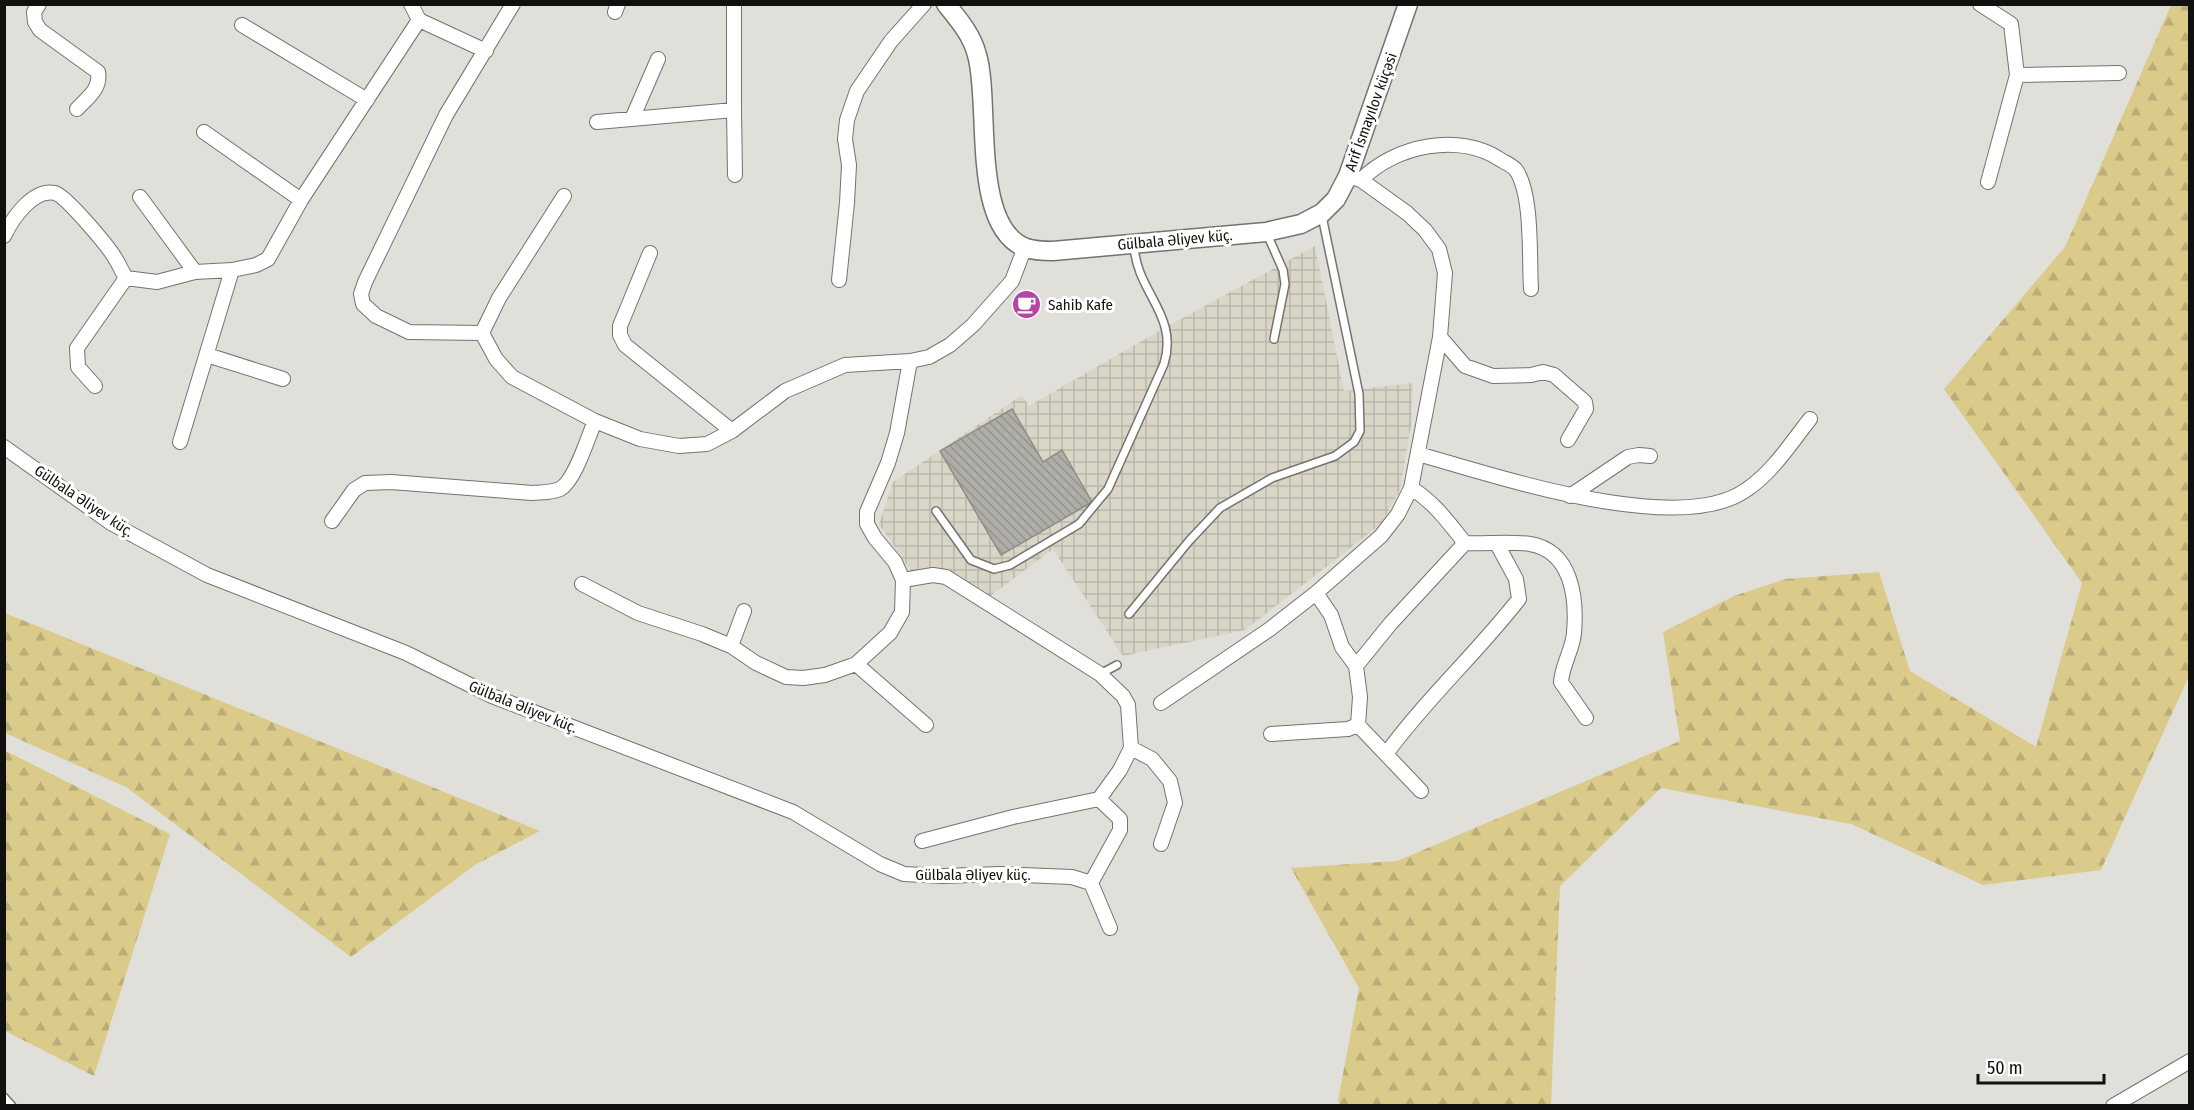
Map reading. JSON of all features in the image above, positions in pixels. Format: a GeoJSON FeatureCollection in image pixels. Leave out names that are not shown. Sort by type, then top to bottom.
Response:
{"type":"FeatureCollection","features":[{"type":"Feature","properties":{"kind":"street"},"geometry":{"type":"LineString","coordinates":[[39,4],[34,12],[35,22],[40,30],[98,72],[100,80],[96,89],[77,109]]}},
{"type":"Feature","properties":{"kind":"street"},"geometry":{"type":"LineString","coordinates":[[411,4],[418,20],[486,51]]}},
{"type":"Feature","properties":{"kind":"street"},"geometry":{"type":"LineString","coordinates":[[482,333],[409,332],[376,316],[363,304],[361,294],[446,115],[513,4]]}},
{"type":"Feature","properties":{"kind":"street"},"geometry":{"type":"LineString","coordinates":[[734,4],[735,175]]}},
{"type":"Feature","properties":{"kind":"street"},"geometry":{"type":"LineString","coordinates":[[839,280],[849,165],[845,139],[847,120],[857,91],[891,41],[924,4]]}},
{"type":"Feature","properties":{"kind":"street"},"geometry":{"type":"LineString","coordinates":[[482,333],[496,359],[512,377],[595,421],[640,439],[679,446],[707,444],[732,431],[785,391],[845,365],[910,361],[929,357],[950,345],[973,325],[1011,281],[1025,247],[1012,238],[1000,224],[992,201],[988,183],[982,81],[977,54],[961,22],[946,4]]}},
{"type":"Feature","properties":{"kind":"street","name":"Arif İsmayılov küçəsi"},"geometry":{"type":"LineString","coordinates":[[1322,213],[1355,178],[1408,4]]}},
{"type":"Feature","properties":{"kind":"street"},"geometry":{"type":"LineString","coordinates":[[1980,4],[2010,24],[2017,75],[1988,182]]}},
{"type":"Feature","properties":{"kind":"street"},"geometry":{"type":"LineString","coordinates":[[126,278],[157,282],[195,272],[232,270],[268,260],[301,200],[418,20]]}},
{"type":"Feature","properties":{"kind":"street"},"geometry":{"type":"LineString","coordinates":[[242,25],[367,100]]}},
{"type":"Feature","properties":{"kind":"street"},"geometry":{"type":"LineString","coordinates":[[632,119],[658,59]]}},
{"type":"Feature","properties":{"kind":"street"},"geometry":{"type":"LineString","coordinates":[[2017,75],[2119,73]]}},
{"type":"Feature","properties":{"kind":"street"},"geometry":{"type":"LineString","coordinates":[[597,122],[734,110]]}},
{"type":"Feature","properties":{"kind":"street"},"geometry":{"type":"LineString","coordinates":[[204,132],[301,200]]}},
{"type":"Feature","properties":{"kind":"street"},"geometry":{"type":"LineString","coordinates":[[1161,703],[1270,629],[1316,593],[1381,536],[1398,514],[1411,488],[1440,337],[1445,273],[1440,249],[1425,230],[1407,213],[1355,178],[1405,152],[1435,146],[1467,145],[1493,154],[1516,169],[1527,197],[1531,289]]}},
{"type":"Feature","properties":{"kind":"street"},"geometry":{"type":"LineString","coordinates":[[4,236],[10,223],[37,196],[52,192],[62,196],[115,257],[126,278]]}},
{"type":"Feature","properties":{"kind":"street"},"geometry":{"type":"LineString","coordinates":[[482,333],[500,298],[564,196]]}},
{"type":"Feature","properties":{"kind":"street"},"geometry":{"type":"LineString","coordinates":[[140,197],[195,272]]}},
{"type":"Feature","properties":{"kind":"street","name":"Gülbala Əliyev küç."},"geometry":{"type":"LineString","coordinates":[[1025,247],[1039,251],[1053,251],[1266,232],[1301,224],[1322,213]]}},
{"type":"Feature","properties":{"kind":"street"},"geometry":{"type":"LineString","coordinates":[[650,253],[620,326],[620,335],[625,345],[732,431]]}},
{"type":"Feature","properties":{"kind":"street"},"geometry":{"type":"LineString","coordinates":[[180,442],[232,270]]}},
{"type":"Feature","properties":{"kind":"street"},"geometry":{"type":"LineString","coordinates":[[95,386],[78,367],[77,348],[126,278]]}},
{"type":"Feature","properties":{"kind":"street"},"geometry":{"type":"LineString","coordinates":[[1440,337],[1465,366],[1493,376],[1532,375],[1543,372],[1554,375],[1585,402],[1586,409],[1568,440]]}},
{"type":"Feature","properties":{"kind":"street"},"geometry":{"type":"LineString","coordinates":[[207,355],[283,379]]}},
{"type":"Feature","properties":{"kind":"street"},"geometry":{"type":"LineString","coordinates":[[582,584],[638,613],[731,646],[756,663],[786,677],[803,678],[825,675],[856,664],[890,633],[902,612],[903,580],[895,562],[875,538],[867,524],[867,512],[888,463],[897,433],[910,361]]}},
{"type":"Feature","properties":{"kind":"street"},"geometry":{"type":"LineString","coordinates":[[1418,454],[1570,496],[1621,504],[1655,506],[1716,504],[1746,491],[1770,468],[1810,419]]}},
{"type":"Feature","properties":{"kind":"street"},"geometry":{"type":"LineString","coordinates":[[332,521],[354,490],[365,483],[391,482],[532,493],[551,492],[563,488],[572,476],[595,421]]}},
{"type":"Feature","properties":{"kind":"street","name":"Gülbala Əliyev küç."},"geometry":{"type":"LineString","coordinates":[[4,447],[111,522],[207,575],[406,653],[492,696],[793,812],[880,864],[904,874],[1072,877],[1091,883]]}},
{"type":"Feature","properties":{"kind":"street"},"geometry":{"type":"LineString","coordinates":[[1570,496],[1628,457],[1650,456]]}},
{"type":"Feature","properties":{"kind":"street"},"geometry":{"type":"LineString","coordinates":[[1411,488],[1437,507],[1465,543]]}},
{"type":"Feature","properties":{"kind":"street"},"geometry":{"type":"LineString","coordinates":[[1356,666],[1391,623],[1465,543],[1530,544],[1550,551],[1560,560],[1572,580],[1574,635],[1561,682],[1586,718]]}},
{"type":"Feature","properties":{"kind":"street"},"geometry":{"type":"LineString","coordinates":[[1386,754],[1409,723],[1494,631],[1519,599],[1516,579],[1497,544]]}},
{"type":"Feature","properties":{"kind":"street"},"geometry":{"type":"LineString","coordinates":[[903,580],[933,575],[946,577],[1100,674],[1123,696],[1128,705],[1131,748],[1120,770],[1099,799],[1013,817],[922,841]]}},
{"type":"Feature","properties":{"kind":"street"},"geometry":{"type":"LineString","coordinates":[[1316,593],[1331,615],[1342,646],[1356,666],[1360,697],[1358,725],[1421,791]]}},
{"type":"Feature","properties":{"kind":"street"},"geometry":{"type":"LineString","coordinates":[[731,646],[744,611]]}},
{"type":"Feature","properties":{"kind":"street"},"geometry":{"type":"LineString","coordinates":[[856,664],[926,725]]}},
{"type":"Feature","properties":{"kind":"street"},"geometry":{"type":"LineString","coordinates":[[1271,734],[1348,729],[1358,725]]}},
{"type":"Feature","properties":{"kind":"street"},"geometry":{"type":"LineString","coordinates":[[1131,748],[1152,759],[1170,781],[1175,802],[1161,844]]}},
{"type":"Feature","properties":{"kind":"street"},"geometry":{"type":"LineString","coordinates":[[1099,799],[1120,819],[1120,830],[1091,883],[1110,928]]}},
{"type":"Feature","properties":{"kind":"street"},"geometry":{"type":"LineString","coordinates":[[2113,1106],[2190,1061]]}},
{"type":"Feature","properties":{"kind":"lane"},"geometry":{"type":"LineString","coordinates":[[1129,614],[1189,541],[1220,508],[1272,478],[1335,456],[1354,442],[1360,431],[1359,394],[1322,213]]}},
{"type":"Feature","properties":{"kind":"lane"},"geometry":{"type":"LineString","coordinates":[[1266,232],[1283,270],[1285,284],[1274,339]]}},
{"type":"Feature","properties":{"kind":"lane"},"geometry":{"type":"LineString","coordinates":[[936,511],[971,560],[994,569],[1010,565],[1079,524],[1108,489],[1164,364],[1168,349],[1166,327],[1139,272],[1134,243]]}},
{"type":"Feature","properties":{"kind":"lane"},"geometry":{"type":"LineString","coordinates":[[1100,674],[1117,665]]}},
{"type":"Feature","properties":{"kind":"lane"},"geometry":{"type":"LineString","coordinates":[[4,1097],[12,1106]]}},
{"type":"Feature","properties":{"kind":"shaded area"},"geometry":{"type":"Polygon","coordinates":[[[1315,246],[1344,391],[1413,383],[1411,425],[1400,490],[1381,524],[1245,630],[1123,656],[1053,549],[985,600],[952,575],[911,571],[879,524],[893,482],[1022,395],[1029,406],[1166,327],[1315,246]]]}},
{"type":"Feature","properties":{"kind":"green space"},"geometry":{"type":"Polygon","coordinates":[[[2171,5],[2190,5],[2189,676],[2101,870],[1983,885],[1851,824],[1661,788],[1560,886],[1551,1105],[1340,1105],[1338,1101],[1359,988],[1291,868],[1397,861],[1680,741],[1663,632],[1734,596],[1785,579],[1879,572],[1910,671],[2036,747],[2082,583],[1944,389],[2065,247],[2171,5]]]}},
{"type":"Feature","properties":{"kind":"green space"},"geometry":{"type":"Polygon","coordinates":[[[4,613],[540,831],[475,865],[351,957],[126,787],[5,733],[4,613]]]}},
{"type":"Feature","properties":{"kind":"green space"},"geometry":{"type":"Polygon","coordinates":[[[4,750],[170,834],[94,1076],[5,1031],[4,750]]]}},
{"type":"Feature","properties":{"kind":"building"},"geometry":{"type":"Polygon","coordinates":[[[1012,409],[1043,462],[1062,450],[1092,502],[1001,555],[940,451],[1012,409]]]}},
{"type":"Feature","properties":{"kind":"place","name":"Sahib Kafe"},"geometry":{"type":"Point","coordinates":[1027,305]}}]}
